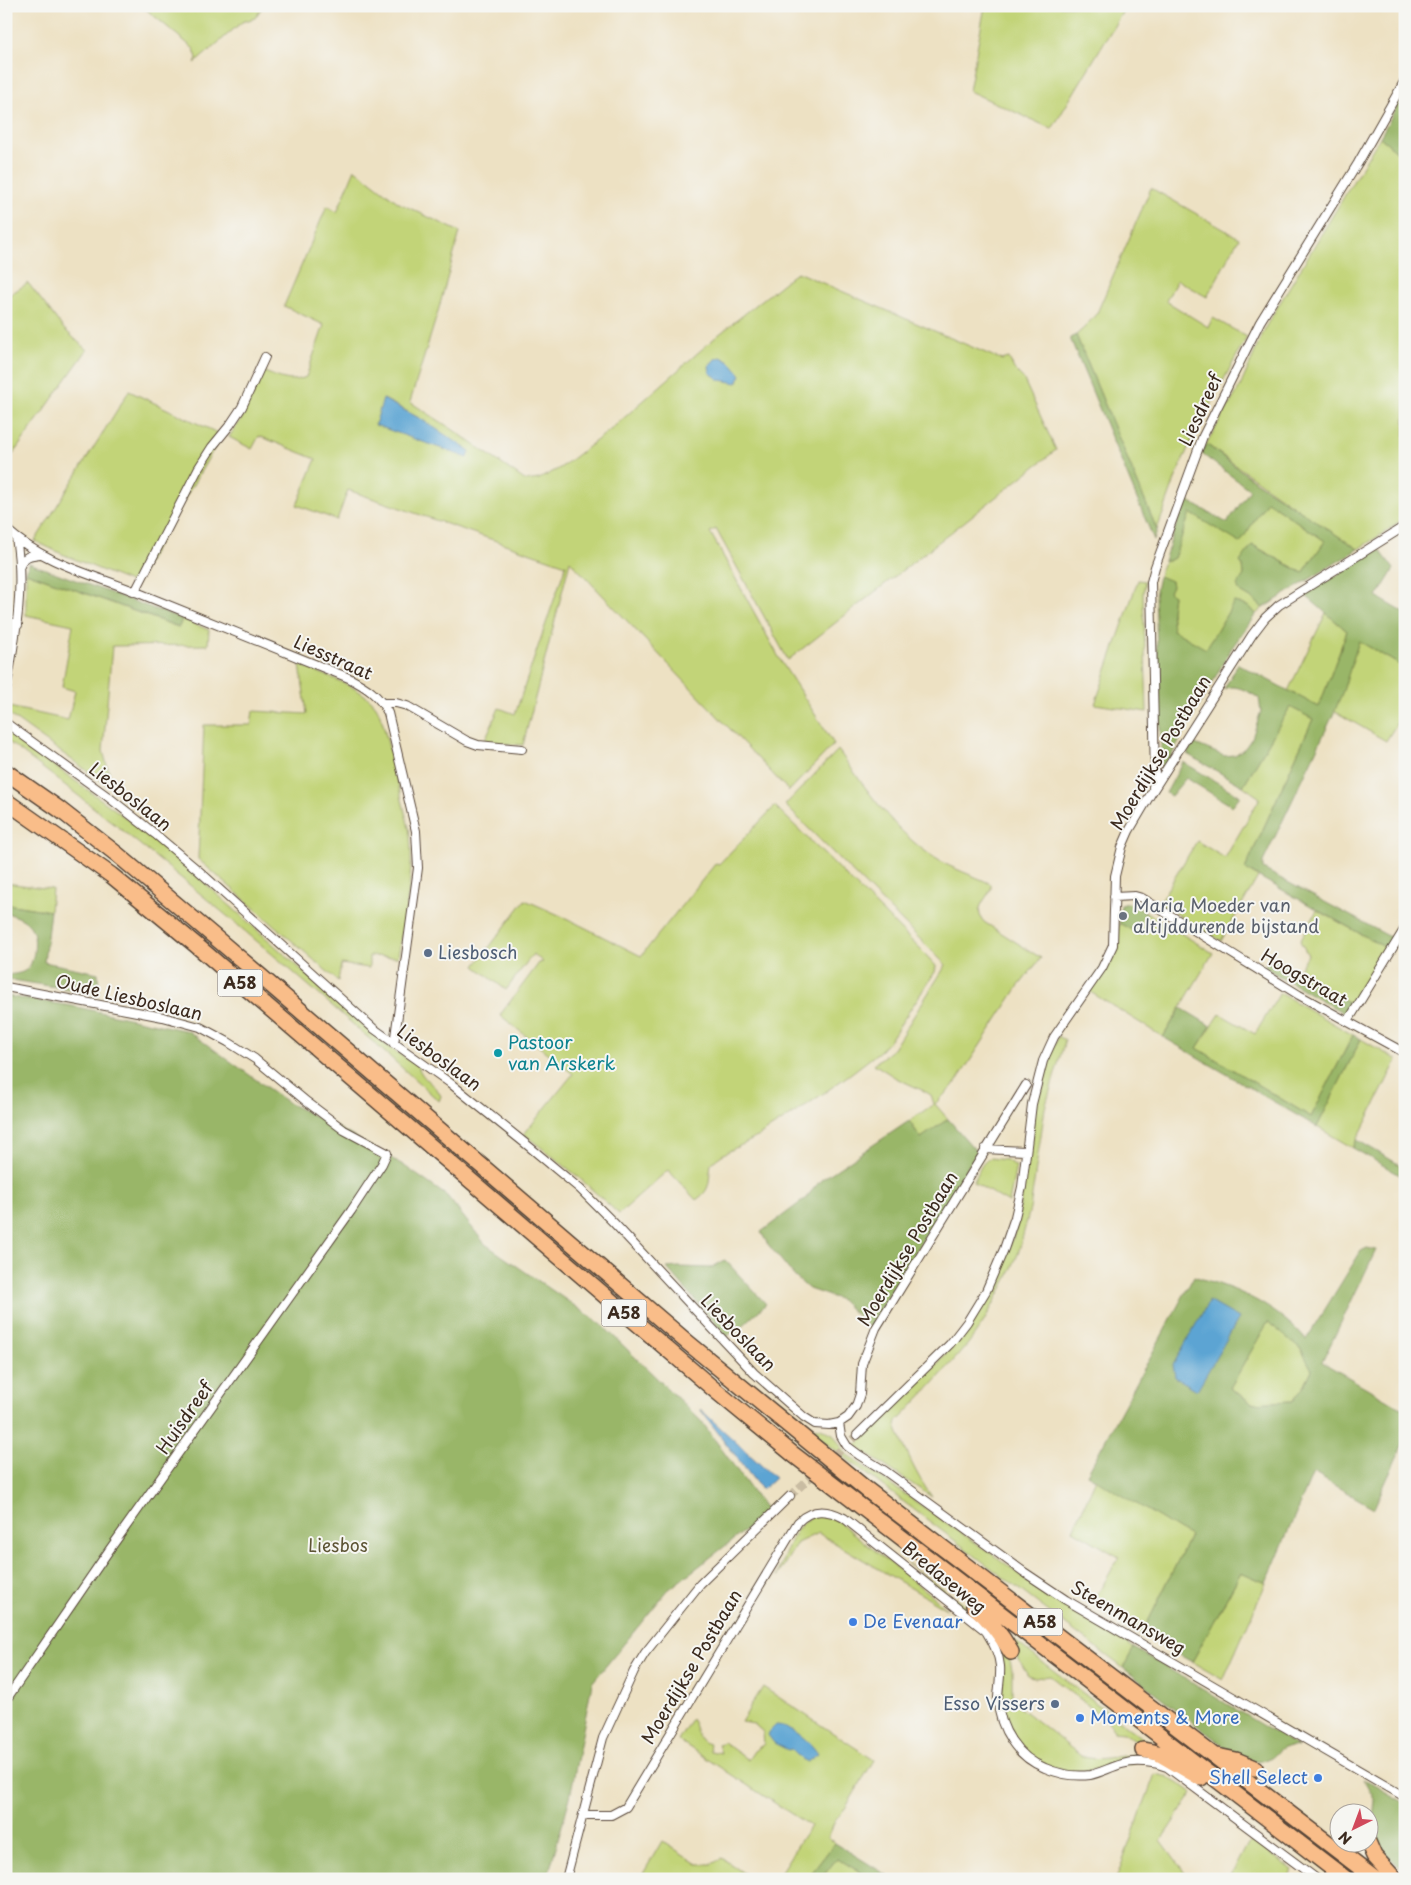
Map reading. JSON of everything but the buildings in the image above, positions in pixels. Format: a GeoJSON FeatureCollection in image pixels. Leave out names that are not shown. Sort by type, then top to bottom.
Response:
{"type":"FeatureCollection","features":[{"type":"Feature","properties":{"kind":"highway","name":"A58"},"geometry":{"type":"LineString","coordinates":[[6,772],[59,809],[133,868],[687,1342],[866,1489],[1375,1879]]}},
{"type":"Feature","properties":{"kind":"highway","name":"A58"},"geometry":{"type":"LineString","coordinates":[[6,801],[111,875],[196,945],[716,1391],[916,1549],[1346,1879]]}},
{"type":"Feature","properties":{"kind":"highway","name":"A58"},"geometry":{"type":"LineString","coordinates":[[916,1549],[945,1582],[989,1618],[1000,1632],[1011,1652]]}},
{"type":"Feature","properties":{"kind":"highway","name":"A58"},"geometry":{"type":"LineString","coordinates":[[1143,1750],[1158,1752],[1254,1809]]}},
{"type":"Feature","properties":{"kind":"highway","name":"A58"},"geometry":{"type":"LineString","coordinates":[[1213,1756],[1236,1760],[1255,1768]]}},
{"type":"Feature","properties":{"kind":"highway"},"geometry":{"type":"LineString","coordinates":[[1372,1852],[1395,1879]]}},
{"type":"Feature","properties":{"kind":"street","name":"Liesdreef"},"geometry":{"type":"LineString","coordinates":[[1152,792],[1155,778],[1151,582],[1154,567],[1203,436],[1260,322],[1358,163],[1405,80]]}},
{"type":"Feature","properties":{"kind":"street"},"geometry":{"type":"LineString","coordinates":[[135,592],[198,469],[242,407],[265,357]]}},
{"type":"Feature","properties":{"kind":"street","name":"Moerdijkse Postbaan"},"geometry":{"type":"LineString","coordinates":[[857,1435],[950,1344],[986,1290],[1004,1249],[1015,1217],[1022,1187],[1032,1104],[1043,1061],[1054,1037],[1102,968],[1113,945],[1115,876],[1122,847],[1129,831],[1152,792],[1265,618],[1279,605],[1405,526]]}},
{"type":"Feature","properties":{"kind":"street","name":"Liesstraat"},"geometry":{"type":"LineString","coordinates":[[6,529],[40,554],[60,564],[349,678],[369,688],[383,703],[388,713],[416,831],[418,868],[394,1044]]}},
{"type":"Feature","properties":{"kind":"street"},"geometry":{"type":"LineString","coordinates":[[6,690],[18,625],[19,568],[16,538]]}},
{"type":"Feature","properties":{"kind":"street"},"geometry":{"type":"LineString","coordinates":[[19,568],[22,559],[30,555],[40,554]]}},
{"type":"Feature","properties":{"kind":"street"},"geometry":{"type":"LineString","coordinates":[[6,622],[18,625]]}},
{"type":"Feature","properties":{"kind":"street"},"geometry":{"type":"LineString","coordinates":[[383,703],[396,703],[407,706],[467,741],[478,745],[522,749]]}},
{"type":"Feature","properties":{"kind":"street","name":"Liesboslaan"},"geometry":{"type":"LineString","coordinates":[[6,723],[107,796],[155,834],[199,871],[373,1028],[450,1083],[580,1189],[754,1373],[804,1417],[815,1424],[829,1425],[839,1423]]}},
{"type":"Feature","properties":{"kind":"street","name":"Hoogstraat"},"geometry":{"type":"LineString","coordinates":[[1114,897],[1135,896],[1142,898],[1299,995],[1405,1053]]}},
{"type":"Feature","properties":{"kind":"street","name":"Hoogstraat"},"geometry":{"type":"LineString","coordinates":[[1348,1021],[1405,928]]}},
{"type":"Feature","properties":{"kind":"street","name":"Oude Liesboslaan"},"geometry":{"type":"LineString","coordinates":[[6,987],[163,1017],[200,1027],[255,1059],[344,1130],[387,1153]]}},
{"type":"Feature","properties":{"kind":"street","name":"Moerdijkse Postbaan"},"geometry":{"type":"LineString","coordinates":[[839,1423],[848,1417],[856,1406],[860,1394],[862,1364],[876,1328],[1026,1085]]}},
{"type":"Feature","properties":{"kind":"street"},"geometry":{"type":"LineString","coordinates":[[985,1149],[1025,1151]]}},
{"type":"Feature","properties":{"kind":"street","name":"Huisdreef"},"geometry":{"type":"LineString","coordinates":[[6,1700],[110,1549],[351,1211],[387,1153]]}},
{"type":"Feature","properties":{"kind":"street","name":"Steenmansweg"},"geometry":{"type":"LineString","coordinates":[[839,1423],[841,1436],[847,1446],[1066,1600],[1405,1797]]}},
{"type":"Feature","properties":{"kind":"street","name":"Moerdijkse Postbaan"},"geometry":{"type":"LineString","coordinates":[[566,1879],[603,1738],[634,1670],[645,1653],[700,1584],[790,1496]]}},
{"type":"Feature","properties":{"kind":"street","name":"Moerdijkse Postbaan"},"geometry":{"type":"LineString","coordinates":[[583,1815],[611,1815],[626,1806],[798,1522],[805,1515],[814,1511]]}},
{"type":"Feature","properties":{"kind":"street","name":"Bredaseweg"},"geometry":{"type":"LineString","coordinates":[[814,1511],[826,1511],[844,1518],[986,1631],[998,1654],[1000,1666],[998,1700],[1000,1714],[1011,1739],[1028,1759],[1057,1773],[1074,1776],[1091,1775],[1125,1763],[1142,1762],[1167,1767],[1317,1879]]}},
{"type":"Feature","properties":{"kind":"green space"},"geometry":{"type":"Polygon","coordinates":[[[142,6],[263,6],[255,18],[242,22],[195,63],[197,58],[194,49],[142,6]]]}},
{"type":"Feature","properties":{"kind":"green space"},"geometry":{"type":"Polygon","coordinates":[[[985,6],[1126,6],[1052,129],[969,91],[985,6]]]}},
{"type":"Feature","properties":{"kind":"green space"},"geometry":{"type":"Polygon","coordinates":[[[1405,92],[1405,158],[1380,137],[1405,92]]]}},
{"type":"Feature","properties":{"kind":"green space"},"geometry":{"type":"Polygon","coordinates":[[[1380,137],[1405,158],[1405,517],[1358,549],[1300,511],[1206,444],[1240,387],[1266,326],[1380,137]]]}},
{"type":"Feature","properties":{"kind":"green space"},"geometry":{"type":"Polygon","coordinates":[[[355,169],[399,203],[460,232],[410,402],[526,481],[539,479],[560,468],[609,431],[717,336],[797,272],[1002,360],[1009,358],[1014,369],[1023,378],[1056,450],[788,660],[716,529],[710,532],[782,663],[834,744],[789,791],[570,561],[523,745],[484,742],[499,708],[515,714],[566,565],[348,490],[337,520],[297,505],[316,459],[259,436],[252,449],[229,437],[242,418],[262,371],[289,380],[306,377],[324,325],[284,306],[327,206],[337,212],[355,169]],[[384,399],[375,425],[421,419],[384,399]]]}},
{"type":"Feature","properties":{"kind":"green space"},"geometry":{"type":"Polygon","coordinates":[[[1151,188],[1239,238],[1207,297],[1177,280],[1166,301],[1208,327],[1213,318],[1247,337],[1194,434],[1157,530],[1076,335],[1097,313],[1151,188]]]}},
{"type":"Feature","properties":{"kind":"green space"},"geometry":{"type":"Polygon","coordinates":[[[28,283],[64,329],[87,350],[6,464],[6,297],[28,283]]]}},
{"type":"Feature","properties":{"kind":"green space"},"geometry":{"type":"Polygon","coordinates":[[[1076,335],[1157,530],[1154,540],[1070,338],[1076,335]]]}},
{"type":"Feature","properties":{"kind":"green space"},"geometry":{"type":"Polygon","coordinates":[[[129,391],[222,435],[135,584],[35,541],[129,391]]]}},
{"type":"Feature","properties":{"kind":"green space"},"geometry":{"type":"Polygon","coordinates":[[[1206,444],[1256,482],[1358,549],[1263,608],[1239,591],[1237,585],[1244,575],[1243,566],[1240,562],[1252,545],[1303,573],[1325,541],[1267,501],[1240,543],[1190,513],[1174,558],[1164,561],[1185,499],[1227,523],[1250,490],[1202,454],[1206,444]]]}},
{"type":"Feature","properties":{"kind":"green space"},"geometry":{"type":"Polygon","coordinates":[[[1267,501],[1325,541],[1303,573],[1253,545],[1243,566],[1244,575],[1239,591],[1263,608],[1256,614],[1249,607],[1234,602],[1206,650],[1173,630],[1171,611],[1173,595],[1168,592],[1159,576],[1164,561],[1174,558],[1190,513],[1240,542],[1267,501]]]}},
{"type":"Feature","properties":{"kind":"green space"},"geometry":{"type":"Polygon","coordinates":[[[1379,549],[1394,569],[1377,597],[1405,613],[1405,668],[1359,641],[1333,715],[1263,862],[1263,869],[1392,938],[1386,948],[1245,869],[1313,719],[1290,707],[1243,786],[1187,754],[1193,743],[1224,756],[1235,755],[1245,748],[1252,738],[1261,711],[1259,698],[1237,688],[1228,687],[1224,689],[1238,664],[1319,707],[1347,631],[1305,595],[1379,549]]]}},
{"type":"Feature","properties":{"kind":"green space"},"geometry":{"type":"Polygon","coordinates":[[[29,563],[182,619],[179,627],[26,572],[29,563]]]}},
{"type":"Feature","properties":{"kind":"green space"},"geometry":{"type":"Polygon","coordinates":[[[26,572],[178,627],[182,619],[209,630],[208,645],[112,646],[103,751],[114,790],[8,714],[9,707],[68,720],[75,691],[62,687],[73,625],[26,615],[26,572]]]}},
{"type":"Feature","properties":{"kind":"green space"},"geometry":{"type":"Polygon","coordinates":[[[1159,576],[1171,581],[1172,586],[1169,592],[1173,595],[1171,611],[1173,630],[1206,649],[1234,602],[1250,607],[1256,614],[1231,649],[1162,772],[1155,596],[1159,576]]]}},
{"type":"Feature","properties":{"kind":"green space"},"geometry":{"type":"Polygon","coordinates":[[[1138,580],[1145,581],[1143,594],[1147,712],[1095,704],[1138,580]]]}},
{"type":"Feature","properties":{"kind":"green space"},"geometry":{"type":"Polygon","coordinates":[[[1326,613],[1347,631],[1319,707],[1288,691],[1326,613]]]}},
{"type":"Feature","properties":{"kind":"green space"},"geometry":{"type":"Polygon","coordinates":[[[1359,641],[1405,668],[1405,710],[1386,741],[1334,711],[1359,641]]]}},
{"type":"Feature","properties":{"kind":"green space"},"geometry":{"type":"Polygon","coordinates":[[[300,665],[351,687],[376,706],[383,724],[409,828],[411,844],[410,877],[398,957],[369,956],[369,968],[341,964],[338,981],[198,859],[204,725],[251,725],[253,711],[307,714],[300,665]]]}},
{"type":"Feature","properties":{"kind":"green space"},"geometry":{"type":"Polygon","coordinates":[[[1290,707],[1313,719],[1245,869],[1258,877],[1221,941],[1159,903],[1197,841],[1225,858],[1260,798],[1243,786],[1290,707]]]}},
{"type":"Feature","properties":{"kind":"green space"},"geometry":{"type":"Polygon","coordinates":[[[6,731],[117,811],[199,878],[387,1046],[418,1066],[422,1075],[441,1096],[439,1101],[334,1007],[227,916],[117,826],[6,740],[6,731]]]}},
{"type":"Feature","properties":{"kind":"green space"},"geometry":{"type":"Polygon","coordinates":[[[838,750],[870,794],[906,835],[935,858],[955,869],[991,884],[991,889],[980,909],[984,922],[1041,958],[1018,987],[955,1084],[935,1104],[948,1119],[921,1138],[909,1121],[934,1104],[931,1095],[896,1078],[874,1064],[893,1049],[946,965],[785,805],[838,750]]]}},
{"type":"Feature","properties":{"kind":"green space"},"geometry":{"type":"Polygon","coordinates":[[[1183,762],[1240,796],[1232,806],[1186,778],[1171,796],[1166,793],[1183,762]]]}},
{"type":"Feature","properties":{"kind":"green space"},"geometry":{"type":"Polygon","coordinates":[[[775,806],[926,955],[936,966],[935,972],[890,1040],[881,1050],[837,1084],[791,1115],[754,1139],[716,1159],[711,1164],[707,1189],[696,1200],[668,1170],[619,1214],[576,1175],[524,1134],[573,1074],[500,1015],[539,963],[543,962],[533,954],[506,990],[475,966],[525,900],[568,919],[641,956],[716,863],[719,864],[775,806]]]}},
{"type":"Feature","properties":{"kind":"green space"},"geometry":{"type":"Polygon","coordinates":[[[6,883],[52,889],[50,911],[6,904],[6,883]]]}},
{"type":"Feature","properties":{"kind":"green space"},"geometry":{"type":"Polygon","coordinates":[[[1129,903],[1146,912],[1135,932],[1119,923],[1121,905],[1129,903]]]}},
{"type":"Feature","properties":{"kind":"green space"},"geometry":{"type":"Polygon","coordinates":[[[6,904],[50,911],[44,962],[98,973],[99,994],[6,979],[7,975],[28,969],[35,944],[33,931],[30,926],[20,918],[6,913],[6,904]]]}},
{"type":"Feature","properties":{"kind":"green space"},"geometry":{"type":"Polygon","coordinates":[[[1317,910],[1386,948],[1353,1005],[1297,972],[1308,955],[1300,941],[1317,910]]]}},
{"type":"Feature","properties":{"kind":"green space"},"geometry":{"type":"Polygon","coordinates":[[[1146,912],[1213,953],[1163,1037],[1087,990],[1112,949],[1119,923],[1135,931],[1146,912]]]}},
{"type":"Feature","properties":{"kind":"green space"},"geometry":{"type":"Polygon","coordinates":[[[1271,957],[1353,1005],[1347,1015],[1264,967],[1271,957]]]}},
{"type":"Feature","properties":{"kind":"green space"},"geometry":{"type":"Polygon","coordinates":[[[1280,993],[1353,1035],[1311,1117],[1197,1048],[1220,1014],[1255,1034],[1280,993]]]}},
{"type":"Feature","properties":{"kind":"green space","name":"Liesbos"},"geometry":{"type":"Polygon","coordinates":[[[6,996],[72,1006],[188,1031],[290,1104],[333,1125],[403,1165],[447,1196],[485,1244],[601,1324],[702,1422],[768,1513],[668,1590],[592,1683],[570,1797],[547,1879],[6,1879],[6,996]]]}},
{"type":"Feature","properties":{"kind":"green space"},"geometry":{"type":"Polygon","coordinates":[[[1181,1008],[1211,1026],[1197,1048],[1311,1117],[1353,1035],[1361,1039],[1317,1127],[1163,1037],[1181,1008]]]}},
{"type":"Feature","properties":{"kind":"green space"},"geometry":{"type":"Polygon","coordinates":[[[1058,1036],[1065,1040],[1045,1108],[1030,1209],[1018,1254],[983,1323],[968,1344],[897,1422],[896,1426],[908,1454],[932,1497],[855,1446],[938,1363],[984,1305],[1013,1238],[1018,1218],[1037,1097],[1058,1036]]]}},
{"type":"Feature","properties":{"kind":"green space"},"geometry":{"type":"Polygon","coordinates":[[[1361,1039],[1397,1060],[1353,1148],[1317,1127],[1361,1039]]]}},
{"type":"Feature","properties":{"kind":"green space"},"geometry":{"type":"Polygon","coordinates":[[[948,1119],[977,1152],[869,1327],[841,1300],[809,1289],[795,1277],[767,1243],[761,1232],[805,1199],[821,1180],[909,1121],[921,1138],[948,1119]]]}},
{"type":"Feature","properties":{"kind":"green space"},"geometry":{"type":"Polygon","coordinates":[[[1357,1140],[1405,1168],[1405,1178],[1353,1148],[1357,1140]]]}},
{"type":"Feature","properties":{"kind":"green space"},"geometry":{"type":"Polygon","coordinates":[[[990,1158],[1006,1160],[1016,1166],[1009,1203],[973,1182],[986,1160],[990,1158]]]}},
{"type":"Feature","properties":{"kind":"green space"},"geometry":{"type":"Polygon","coordinates":[[[1367,1248],[1376,1250],[1322,1362],[1405,1410],[1405,1439],[1374,1508],[1313,1473],[1266,1583],[1241,1572],[1192,1662],[1142,1634],[1190,1536],[1087,1474],[1194,1276],[1236,1290],[1258,1301],[1289,1323],[1306,1340],[1361,1251],[1367,1248]],[[1268,1322],[1230,1388],[1252,1403],[1293,1401],[1303,1388],[1312,1370],[1301,1349],[1268,1322]]]}},
{"type":"Feature","properties":{"kind":"green space"},"geometry":{"type":"Polygon","coordinates":[[[725,1260],[766,1304],[735,1333],[733,1331],[727,1337],[667,1268],[711,1268],[725,1260]]]}},
{"type":"Feature","properties":{"kind":"green space"},"geometry":{"type":"Polygon","coordinates":[[[1268,1321],[1300,1348],[1312,1370],[1303,1388],[1293,1401],[1252,1403],[1230,1388],[1268,1321]]]}},
{"type":"Feature","properties":{"kind":"green space"},"geometry":{"type":"Polygon","coordinates":[[[805,1427],[821,1428],[833,1434],[846,1454],[998,1558],[1054,1600],[1134,1648],[1123,1668],[805,1427]]]}},
{"type":"Feature","properties":{"kind":"green space"},"geometry":{"type":"Polygon","coordinates":[[[1096,1479],[1190,1536],[1142,1634],[1092,1604],[1119,1557],[1073,1530],[1096,1479]]]}},
{"type":"Feature","properties":{"kind":"green space"},"geometry":{"type":"Polygon","coordinates":[[[816,1514],[825,1514],[834,1518],[948,1610],[818,1533],[797,1543],[777,1577],[790,1541],[801,1526],[816,1514]]]}},
{"type":"Feature","properties":{"kind":"green space"},"geometry":{"type":"Polygon","coordinates":[[[907,1563],[980,1616],[1009,1655],[1012,1670],[1012,1695],[1019,1707],[1081,1756],[1095,1759],[1138,1755],[1161,1762],[1149,1760],[1074,1773],[1046,1766],[1025,1754],[1008,1731],[1001,1709],[1003,1669],[981,1622],[907,1563]]]}},
{"type":"Feature","properties":{"kind":"green space"},"geometry":{"type":"Polygon","coordinates":[[[1241,1572],[1266,1583],[1223,1680],[1192,1662],[1241,1572]]]}},
{"type":"Feature","properties":{"kind":"green space"},"geometry":{"type":"Polygon","coordinates":[[[1002,1631],[1156,1749],[1138,1743],[1124,1733],[1114,1732],[1112,1725],[1108,1721],[1050,1676],[1035,1678],[1028,1675],[1002,1631]]]}},
{"type":"Feature","properties":{"kind":"green space"},"geometry":{"type":"Polygon","coordinates":[[[1134,1648],[1298,1747],[1286,1747],[1262,1761],[1238,1757],[1123,1668],[1134,1648]]]}},
{"type":"Feature","properties":{"kind":"green space"},"geometry":{"type":"Polygon","coordinates":[[[763,1687],[874,1760],[846,1807],[835,1821],[828,1838],[835,1843],[807,1879],[776,1879],[810,1826],[678,1740],[691,1719],[701,1740],[709,1744],[710,1751],[721,1753],[718,1744],[723,1742],[748,1760],[754,1751],[764,1744],[763,1732],[754,1724],[741,1722],[763,1687]]]}},
{"type":"Feature","properties":{"kind":"green space"},"geometry":{"type":"Polygon","coordinates":[[[1155,1774],[1171,1779],[1193,1793],[1161,1840],[1190,1879],[1116,1879],[1155,1774]]]}},
{"type":"Feature","properties":{"kind":"green space"},"geometry":{"type":"Polygon","coordinates":[[[1363,1779],[1405,1803],[1405,1871],[1383,1852],[1378,1843],[1378,1802],[1375,1801],[1363,1779]]]}},
{"type":"Feature","properties":{"kind":"green space"},"geometry":{"type":"Polygon","coordinates":[[[1251,1838],[1293,1870],[1288,1879],[1229,1879],[1251,1838]]]}},
{"type":"Feature","properties":{"kind":"green space"},"geometry":{"type":"Polygon","coordinates":[[[662,1841],[698,1864],[712,1864],[722,1858],[752,1879],[640,1879],[662,1841]]]}},
{"type":"Feature","properties":{"kind":"green space"},"geometry":{"type":"Polygon","coordinates":[[[835,1843],[893,1879],[871,1879],[837,1858],[821,1879],[807,1879],[835,1843]]]}},
{"type":"Feature","properties":{"kind":"green space"},"geometry":{"type":"Polygon","coordinates":[[[837,1858],[871,1879],[821,1879],[837,1858]]]}},
{"type":"Feature","properties":{"kind":"water"},"geometry":{"type":"Polygon","coordinates":[[[721,357],[732,364],[741,375],[737,383],[720,380],[710,373],[709,366],[715,359],[721,357]]]}},
{"type":"Feature","properties":{"kind":"water"},"geometry":{"type":"Polygon","coordinates":[[[383,399],[421,419],[470,451],[468,458],[375,425],[383,399]]]}},
{"type":"Feature","properties":{"kind":"water"},"geometry":{"type":"Polygon","coordinates":[[[1209,1301],[1239,1318],[1197,1390],[1175,1377],[1173,1365],[1209,1301]]]}},
{"type":"Feature","properties":{"kind":"water"},"geometry":{"type":"Polygon","coordinates":[[[700,1409],[775,1478],[762,1490],[760,1488],[700,1409]]]}},
{"type":"Feature","properties":{"kind":"water"},"geometry":{"type":"Polygon","coordinates":[[[776,1725],[788,1728],[800,1735],[811,1744],[818,1754],[807,1762],[791,1749],[788,1750],[774,1743],[768,1735],[776,1725]]]}},
{"type":"Feature","properties":{"kind":"tunnel"},"geometry":{"type":"LineString","coordinates":[[790,1496],[857,1435]]}},
{"type":"Feature","properties":{"kind":"place","name":"Maria Moeder van altijddurende bijstand"},"geometry":{"type":"Point","coordinates":[1123,916]}},
{"type":"Feature","properties":{"kind":"place","name":"Liesbosch"},"geometry":{"type":"Point","coordinates":[428,953]}},
{"type":"Feature","properties":{"kind":"place","name":"Pastoor van Arskerk"},"geometry":{"type":"Point","coordinates":[498,1053]}},
{"type":"Feature","properties":{"kind":"place","name":"De Evenaar"},"geometry":{"type":"Point","coordinates":[853,1622]}},
{"type":"Feature","properties":{"kind":"place","name":"Esso Vissers"},"geometry":{"type":"Point","coordinates":[1055,1704]}},
{"type":"Feature","properties":{"kind":"place","name":"Moments & More"},"geometry":{"type":"Point","coordinates":[1080,1718]}},
{"type":"Feature","properties":{"kind":"place","name":"Shell Select"},"geometry":{"type":"Point","coordinates":[1318,1778]}}]}
